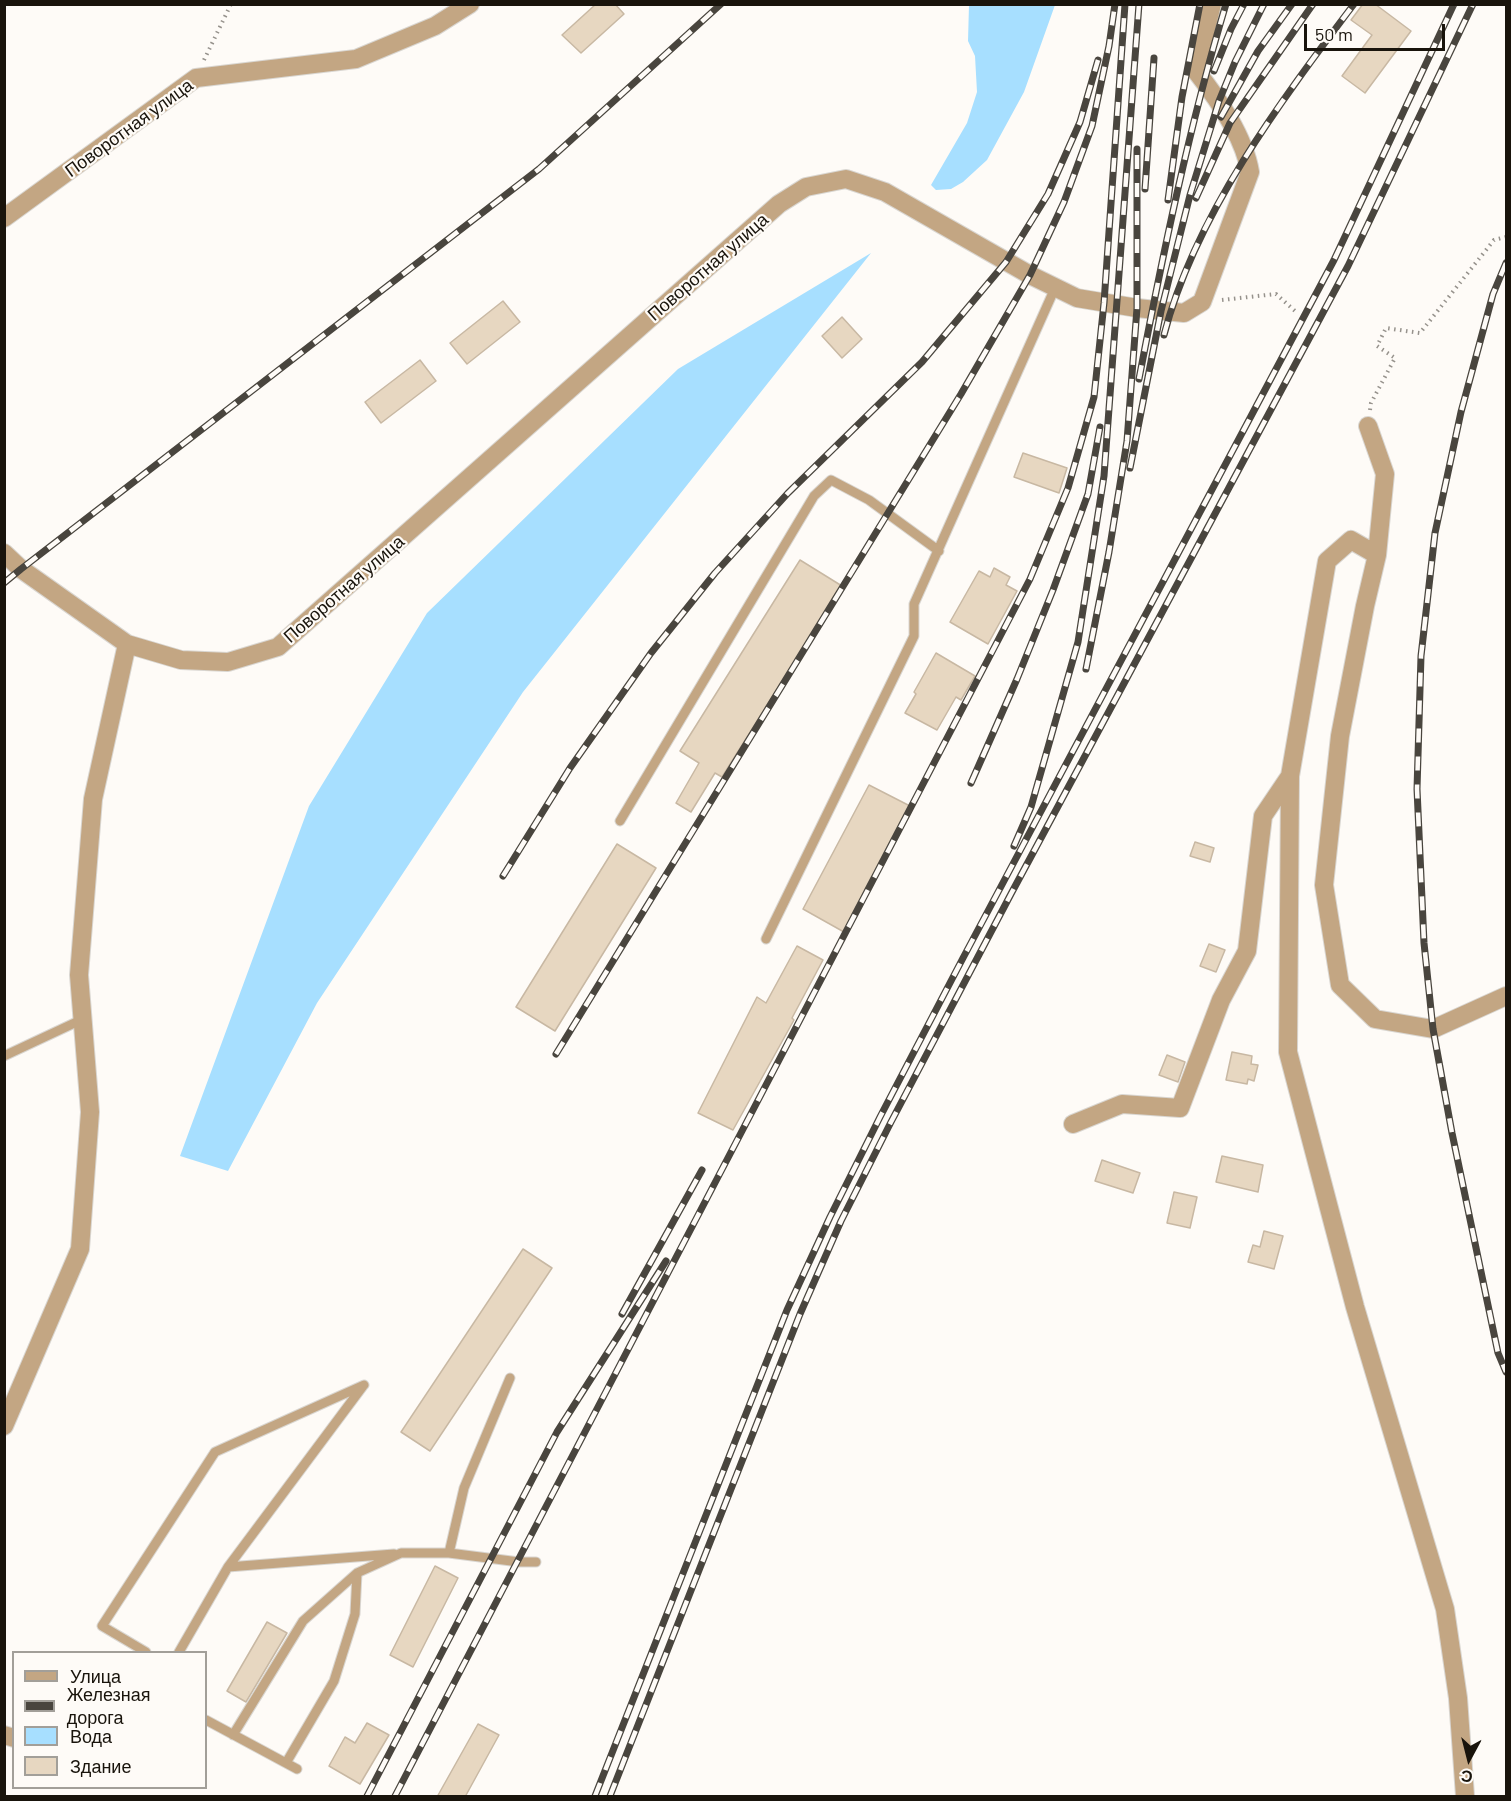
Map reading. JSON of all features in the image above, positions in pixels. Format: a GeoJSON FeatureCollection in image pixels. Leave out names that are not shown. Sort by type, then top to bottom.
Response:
{"type":"FeatureCollection","features":[{"type":"Feature","properties":{"kind":"street","name":"Поворотная улица"},"geometry":{"type":"LineString","coordinates":[[4,218],[196,78],[356,59],[435,26],[470,4]]}},
{"type":"Feature","properties":{"kind":"street"},"geometry":{"type":"LineString","coordinates":[[1203,302],[1250,172],[1247,156],[1219,101],[1196,71],[1212,4]]}},
{"type":"Feature","properties":{"kind":"street","name":"Поворотная улица"},"geometry":{"type":"LineString","coordinates":[[4,554],[21,569],[127,644],[181,660],[228,662],[278,647],[779,204],[806,187],[846,179],[885,192],[1030,275],[1077,298],[1184,314],[1203,302]]}},
{"type":"Feature","properties":{"kind":"street"},"geometry":{"type":"LineString","coordinates":[[1368,426],[1385,474],[1377,555],[1340,736],[1324,885],[1340,985],[1375,1019],[1433,1029],[1506,996]]}},
{"type":"Feature","properties":{"kind":"street"},"geometry":{"type":"LineString","coordinates":[[1377,555],[1351,540],[1327,561],[1290,776],[1288,1052],[1355,1307],[1445,1609],[1458,1698],[1465,1797]]}},
{"type":"Feature","properties":{"kind":"street"},"geometry":{"type":"LineString","coordinates":[[4,1426],[80,1249],[90,1112],[80,975],[93,799],[127,644]]}},
{"type":"Feature","properties":{"kind":"street"},"geometry":{"type":"LineString","coordinates":[[1073,1124],[1122,1104],[1180,1108],[1221,1000],[1247,951],[1263,816],[1290,776]]}},
{"type":"Feature","properties":{"kind":"lane"},"geometry":{"type":"LineString","coordinates":[[766,939],[914,636],[914,604],[1055,288]]}},
{"type":"Feature","properties":{"kind":"lane"},"geometry":{"type":"LineString","coordinates":[[620,822],[814,496],[831,480],[869,500],[939,551]]}},
{"type":"Feature","properties":{"kind":"lane"},"geometry":{"type":"LineString","coordinates":[[4,1056],[83,1019]]}},
{"type":"Feature","properties":{"kind":"lane"},"geometry":{"type":"LineString","coordinates":[[449,1553],[464,1488],[510,1378]]}},
{"type":"Feature","properties":{"kind":"lane"},"geometry":{"type":"LineString","coordinates":[[143,1651],[102,1626],[215,1452],[364,1385],[228,1567],[180,1651]]}},
{"type":"Feature","properties":{"kind":"lane"},"geometry":{"type":"LineString","coordinates":[[233,1734],[303,1621],[357,1574],[401,1553]]}},
{"type":"Feature","properties":{"kind":"lane"},"geometry":{"type":"LineString","coordinates":[[228,1567],[401,1553],[449,1553],[536,1562]]}},
{"type":"Feature","properties":{"kind":"lane"},"geometry":{"type":"LineString","coordinates":[[286,1763],[334,1681],[355,1614],[357,1574]]}},
{"type":"Feature","properties":{"kind":"lane"},"geometry":{"type":"LineString","coordinates":[[207,1721],[297,1769]]}},
{"type":"Feature","properties":{"kind":"path"},"geometry":{"type":"LineString","coordinates":[[196,78],[231,4]]}},
{"type":"Feature","properties":{"kind":"path"},"geometry":{"type":"LineString","coordinates":[[1368,426],[1371,403],[1395,358],[1377,346],[1386,328],[1420,333],[1494,240],[1506,237]]}},
{"type":"Feature","properties":{"kind":"path"},"geometry":{"type":"LineString","coordinates":[[1203,302],[1276,294],[1296,311]]}},
{"type":"Feature","properties":{"kind":"water"},"geometry":{"type":"Polygon","coordinates":[[[969,5],[1055,5],[1024,92],[987,160],[963,182],[951,189],[936,190],[931,185],[967,123],[977,92],[975,56],[968,41],[969,5]]]}},
{"type":"Feature","properties":{"kind":"water"},"geometry":{"type":"Polygon","coordinates":[[[871,253],[523,692],[317,1003],[228,1171],[180,1156],[309,806],[427,613],[678,369],[871,253]]]}},
{"type":"Feature","properties":{"kind":"building"},"geometry":{"type":"Polygon","coordinates":[[[596,4],[615,4],[624,14],[581,53],[562,35],[596,4]]]}},
{"type":"Feature","properties":{"kind":"building"},"geometry":{"type":"Polygon","coordinates":[[[1363,4],[1375,4],[1411,31],[1365,93],[1342,76],[1372,35],[1351,20],[1363,4]]]}},
{"type":"Feature","properties":{"kind":"building"},"geometry":{"type":"Polygon","coordinates":[[[503,301],[520,322],[467,364],[450,343],[503,301]]]}},
{"type":"Feature","properties":{"kind":"building"},"geometry":{"type":"Polygon","coordinates":[[[842,317],[862,339],[842,358],[822,336],[842,317]]]}},
{"type":"Feature","properties":{"kind":"building"},"geometry":{"type":"Polygon","coordinates":[[[420,360],[436,381],[381,423],[365,402],[420,360]]]}},
{"type":"Feature","properties":{"kind":"building"},"geometry":{"type":"Polygon","coordinates":[[[1023,453],[1067,468],[1059,493],[1014,477],[1023,453]]]}},
{"type":"Feature","properties":{"kind":"building"},"geometry":{"type":"Polygon","coordinates":[[[800,560],[842,586],[722,777],[715,773],[691,812],[676,803],[699,763],[680,751],[800,560]]]}},
{"type":"Feature","properties":{"kind":"building"},"geometry":{"type":"Polygon","coordinates":[[[994,568],[1010,577],[1006,585],[1017,591],[988,644],[950,622],[979,571],[990,577],[994,568]]]}},
{"type":"Feature","properties":{"kind":"building"},"geometry":{"type":"Polygon","coordinates":[[[936,653],[975,676],[961,700],[956,697],[937,730],[905,713],[936,653]]]}},
{"type":"Feature","properties":{"kind":"building"},"geometry":{"type":"Polygon","coordinates":[[[869,785],[910,806],[844,932],[803,909],[869,785]]]}},
{"type":"Feature","properties":{"kind":"building"},"geometry":{"type":"Polygon","coordinates":[[[1195,842],[1214,848],[1210,862],[1190,856],[1195,842]]]}},
{"type":"Feature","properties":{"kind":"building"},"geometry":{"type":"Polygon","coordinates":[[[617,844],[656,868],[555,1031],[516,1007],[617,844]]]}},
{"type":"Feature","properties":{"kind":"building"},"geometry":{"type":"Polygon","coordinates":[[[1209,944],[1225,950],[1216,972],[1200,966],[1209,944]]]}},
{"type":"Feature","properties":{"kind":"building"},"geometry":{"type":"Polygon","coordinates":[[[797,946],[823,960],[792,1018],[794,1020],[733,1130],[698,1113],[757,997],[766,1003],[797,946]]]}},
{"type":"Feature","properties":{"kind":"building"},"geometry":{"type":"Polygon","coordinates":[[[1232,1052],[1252,1056],[1251,1064],[1258,1065],[1254,1081],[1248,1079],[1247,1084],[1226,1080],[1232,1052]]]}},
{"type":"Feature","properties":{"kind":"building"},"geometry":{"type":"Polygon","coordinates":[[[1167,1055],[1185,1062],[1178,1082],[1159,1075],[1167,1055]]]}},
{"type":"Feature","properties":{"kind":"building"},"geometry":{"type":"Polygon","coordinates":[[[1222,1156],[1263,1165],[1258,1192],[1216,1182],[1222,1156]]]}},
{"type":"Feature","properties":{"kind":"building"},"geometry":{"type":"Polygon","coordinates":[[[1102,1160],[1140,1173],[1133,1193],[1095,1181],[1102,1160]]]}},
{"type":"Feature","properties":{"kind":"building"},"geometry":{"type":"Polygon","coordinates":[[[1174,1192],[1197,1197],[1190,1228],[1167,1223],[1174,1192]]]}},
{"type":"Feature","properties":{"kind":"building"},"geometry":{"type":"Polygon","coordinates":[[[1264,1231],[1283,1236],[1274,1269],[1248,1262],[1253,1245],[1260,1247],[1264,1231]]]}},
{"type":"Feature","properties":{"kind":"building"},"geometry":{"type":"Polygon","coordinates":[[[523,1249],[552,1268],[430,1451],[401,1432],[523,1249]]]}},
{"type":"Feature","properties":{"kind":"building"},"geometry":{"type":"Polygon","coordinates":[[[435,1566],[458,1578],[413,1667],[390,1655],[435,1566]]]}},
{"type":"Feature","properties":{"kind":"building"},"geometry":{"type":"Polygon","coordinates":[[[267,1622],[287,1633],[246,1702],[227,1691],[267,1622]]]}},
{"type":"Feature","properties":{"kind":"building"},"geometry":{"type":"Polygon","coordinates":[[[367,1723],[389,1735],[360,1784],[329,1766],[345,1737],[355,1743],[367,1723]]]}},
{"type":"Feature","properties":{"kind":"building"},"geometry":{"type":"Polygon","coordinates":[[[478,1724],[499,1735],[465,1797],[437,1797],[478,1724]]]}},
{"type":"Feature","properties":{"kind":"railway"},"geometry":{"type":"LineString","coordinates":[[4,583],[539,169],[721,4]]}},
{"type":"Feature","properties":{"kind":"railway"},"geometry":{"type":"LineString","coordinates":[[556,1054],[961,394],[1030,275],[1064,202],[1092,126],[1109,46],[1115,4]]}},
{"type":"Feature","properties":{"kind":"railway"},"geometry":{"type":"LineString","coordinates":[[395,1796],[1030,579],[1068,488],[1094,397],[1104,303],[1125,4]]}},
{"type":"Feature","properties":{"kind":"railway"},"geometry":{"type":"LineString","coordinates":[[1014,846],[1031,807],[1078,642],[1104,476],[1139,4]]}},
{"type":"Feature","properties":{"kind":"railway"},"geometry":{"type":"LineString","coordinates":[[1168,200],[1182,97],[1200,4]]}},
{"type":"Feature","properties":{"kind":"railway"},"geometry":{"type":"LineString","coordinates":[[1139,379],[1178,190],[1200,97],[1226,4]]}},
{"type":"Feature","properties":{"kind":"railway"},"geometry":{"type":"LineString","coordinates":[[1214,71],[1244,4]]}},
{"type":"Feature","properties":{"kind":"railway"},"geometry":{"type":"LineString","coordinates":[[1130,468],[1161,311],[1190,195],[1219,101],[1235,62],[1264,4]]}},
{"type":"Feature","properties":{"kind":"railway"},"geometry":{"type":"LineString","coordinates":[[1221,117],[1258,51],[1292,4]]}},
{"type":"Feature","properties":{"kind":"railway"},"geometry":{"type":"LineString","coordinates":[[1196,198],[1230,123],[1313,4]]}},
{"type":"Feature","properties":{"kind":"railway"},"geometry":{"type":"LineString","coordinates":[[1164,335],[1178,290],[1196,246],[1218,203],[1297,80],[1354,4]]}},
{"type":"Feature","properties":{"kind":"railway"},"geometry":{"type":"LineString","coordinates":[[595,1796],[787,1310],[830,1217],[963,958],[1334,260],[1454,4]]}},
{"type":"Feature","properties":{"kind":"railway"},"geometry":{"type":"LineString","coordinates":[[610,1796],[800,1314],[841,1221],[1012,892],[1348,266],[1473,4]]}},
{"type":"Feature","properties":{"kind":"railway"},"geometry":{"type":"LineString","coordinates":[[1145,189],[1154,58]]}},
{"type":"Feature","properties":{"kind":"railway"},"geometry":{"type":"LineString","coordinates":[[503,876],[570,768],[651,653],[715,573],[788,493],[922,362],[1006,262],[1048,194],[1080,122],[1098,60]]}},
{"type":"Feature","properties":{"kind":"railway"},"geometry":{"type":"LineString","coordinates":[[1086,669],[1109,552],[1127,441],[1137,308],[1137,149]]}},
{"type":"Feature","properties":{"kind":"railway"},"geometry":{"type":"LineString","coordinates":[[1506,263],[1493,294],[1461,412],[1435,533],[1421,656],[1417,789],[1424,943],[1433,1029],[1452,1133],[1498,1353],[1506,1372]]}},
{"type":"Feature","properties":{"kind":"railway"},"geometry":{"type":"LineString","coordinates":[[971,783],[1017,679],[1088,494],[1100,427]]}},
{"type":"Feature","properties":{"kind":"railway"},"geometry":{"type":"LineString","coordinates":[[622,1314],[702,1170]]}},
{"type":"Feature","properties":{"kind":"railway"},"geometry":{"type":"LineString","coordinates":[[367,1796],[557,1432],[666,1261]]}}]}
